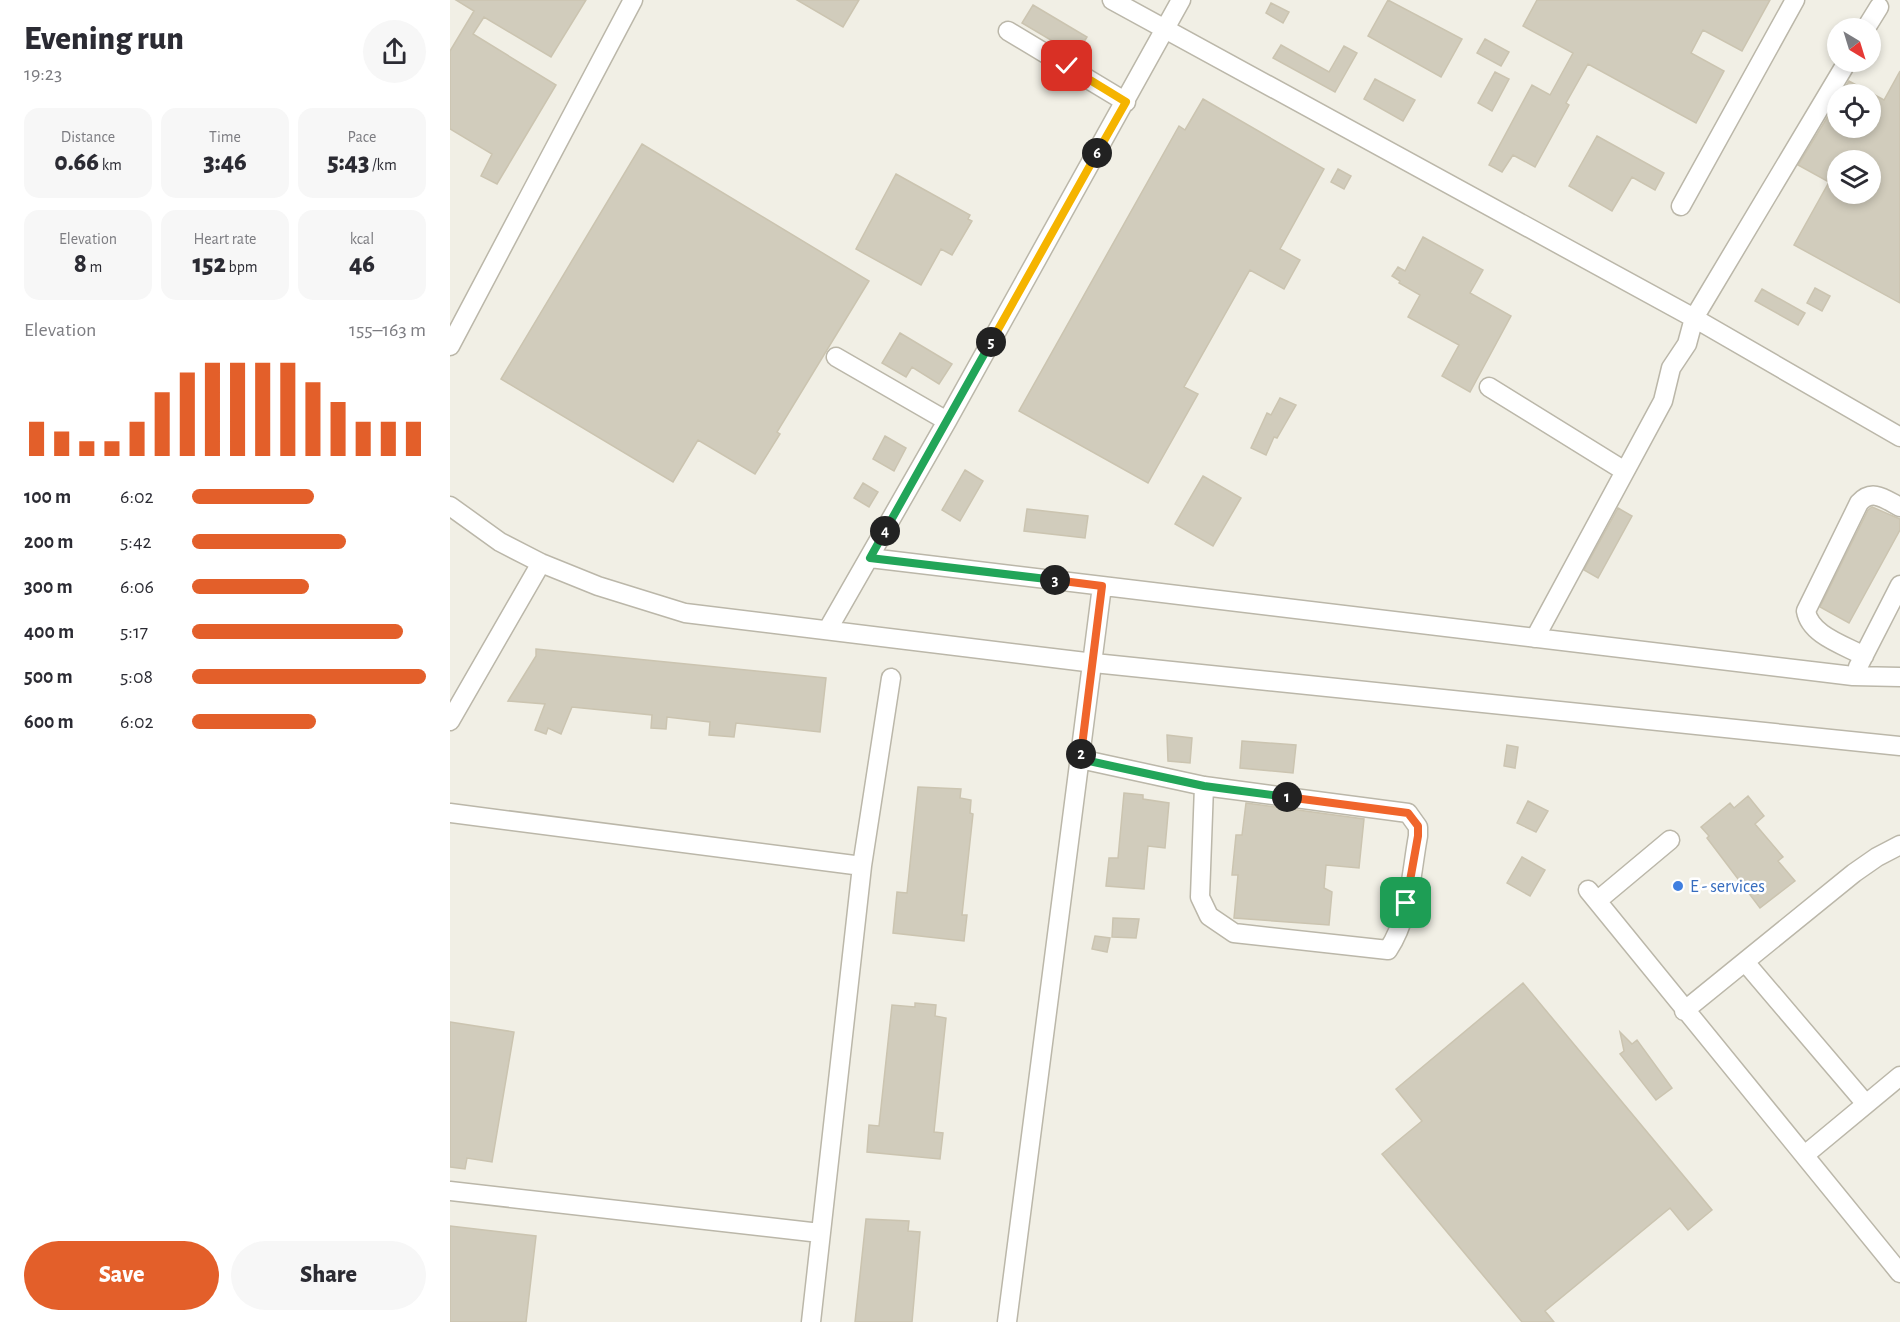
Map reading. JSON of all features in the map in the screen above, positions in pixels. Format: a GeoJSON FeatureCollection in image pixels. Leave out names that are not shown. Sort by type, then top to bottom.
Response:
{"type":"FeatureCollection","features":[{"type":"Feature","properties":{"kind":"street"},"geometry":{"type":"LineString","coordinates":[[450,346],[633,0]]}},
{"type":"Feature","properties":{"kind":"street"},"geometry":{"type":"LineString","coordinates":[[1112,0],[1164,31],[1694,318],[1900,437]]}},
{"type":"Feature","properties":{"kind":"street"},"geometry":{"type":"LineString","coordinates":[[828,629],[947,421],[1181,0]]}},
{"type":"Feature","properties":{"kind":"street"},"geometry":{"type":"LineString","coordinates":[[1682,206],[1795,0]]}},
{"type":"Feature","properties":{"kind":"street"},"geometry":{"type":"LineString","coordinates":[[1872,18],[1879,7]]}},
{"type":"Feature","properties":{"kind":"street"},"geometry":{"type":"LineString","coordinates":[[1008,31],[1126,102]]}},
{"type":"Feature","properties":{"kind":"street"},"geometry":{"type":"LineString","coordinates":[[1535,638],[1623,470],[1663,401],[1671,368],[1687,344],[1694,318],[1841,72]]}},
{"type":"Feature","properties":{"kind":"street"},"geometry":{"type":"LineString","coordinates":[[836,357],[947,421]]}},
{"type":"Feature","properties":{"kind":"street"},"geometry":{"type":"LineString","coordinates":[[1489,387],[1623,470]]}},
{"type":"Feature","properties":{"kind":"street"},"geometry":{"type":"LineString","coordinates":[[1864,656],[1816,630],[1808,620],[1806,611],[1865,495],[1873,494],[1900,507]]}},
{"type":"Feature","properties":{"kind":"street"},"geometry":{"type":"LineString","coordinates":[[450,506],[500,542],[541,563],[598,586],[685,613],[1094,663],[1900,746]]}},
{"type":"Feature","properties":{"kind":"street"},"geometry":{"type":"LineString","coordinates":[[870,558],[1853,676],[1900,677]]}},
{"type":"Feature","properties":{"kind":"street"},"geometry":{"type":"LineString","coordinates":[[450,721],[541,563]]}},
{"type":"Feature","properties":{"kind":"street"},"geometry":{"type":"LineString","coordinates":[[1853,676],[1900,585]]}},
{"type":"Feature","properties":{"kind":"street"},"geometry":{"type":"LineString","coordinates":[[1007,1322],[1094,663],[1102,586]]}},
{"type":"Feature","properties":{"kind":"street"},"geometry":{"type":"LineString","coordinates":[[811,1322],[862,866],[891,678]]}},
{"type":"Feature","properties":{"kind":"street"},"geometry":{"type":"LineString","coordinates":[[1080,759],[1204,786],[1408,813],[1418,826],[1418,836],[1402,920],[1397,936],[1388,950],[1234,933],[1209,916],[1200,897],[1204,786]]}},
{"type":"Feature","properties":{"kind":"street"},"geometry":{"type":"LineString","coordinates":[[450,813],[862,866]]}},
{"type":"Feature","properties":{"kind":"street"},"geometry":{"type":"LineString","coordinates":[[1670,840],[1593,896],[1684,1011],[1806,1154],[1900,1273]]}},
{"type":"Feature","properties":{"kind":"street"},"geometry":{"type":"LineString","coordinates":[[1684,1011],[1854,873],[1900,845]]}},
{"type":"Feature","properties":{"kind":"street"},"geometry":{"type":"LineString","coordinates":[[1745,962],[1866,1104]]}},
{"type":"Feature","properties":{"kind":"street"},"geometry":{"type":"LineString","coordinates":[[1806,1154],[1900,1076]]}},
{"type":"Feature","properties":{"kind":"street"},"geometry":{"type":"LineString","coordinates":[[450,1191],[820,1233]]}},
{"type":"Feature","properties":{"kind":"building"},"geometry":{"type":"Polygon","coordinates":[[[456,0],[586,0],[551,57],[484,17],[473,34],[556,85],[497,184],[481,176],[492,154],[450,129],[450,51],[474,11],[456,0]]]}},
{"type":"Feature","properties":{"kind":"building"},"geometry":{"type":"Polygon","coordinates":[[[797,0],[859,0],[843,27],[797,0]]]}},
{"type":"Feature","properties":{"kind":"building"},"geometry":{"type":"Polygon","coordinates":[[[1388,0],[1462,39],[1441,77],[1368,36],[1388,0]]]}},
{"type":"Feature","properties":{"kind":"building"},"geometry":{"type":"Polygon","coordinates":[[[1537,0],[1770,0],[1742,51],[1703,30],[1691,53],[1724,71],[1696,123],[1588,64],[1566,103],[1569,105],[1535,167],[1513,155],[1502,172],[1489,165],[1532,85],[1550,95],[1573,53],[1523,26],[1537,0]]]}},
{"type":"Feature","properties":{"kind":"building"},"geometry":{"type":"Polygon","coordinates":[[[1271,3],[1289,12],[1283,23],[1266,13],[1271,3]]]}},
{"type":"Feature","properties":{"kind":"building"},"geometry":{"type":"Polygon","coordinates":[[[1033,5],[1087,37],[1076,55],[1022,23],[1033,5]]]}},
{"type":"Feature","properties":{"kind":"building"},"geometry":{"type":"Polygon","coordinates":[[[1485,39],[1509,52],[1501,66],[1477,53],[1485,39]]]}},
{"type":"Feature","properties":{"kind":"building"},"geometry":{"type":"Polygon","coordinates":[[[1281,45],[1329,72],[1344,46],[1357,53],[1335,92],[1273,58],[1281,45]]]}},
{"type":"Feature","properties":{"kind":"building"},"geometry":{"type":"Polygon","coordinates":[[[1900,71],[1900,303],[1794,245],[1827,186],[1827,204],[1881,204],[1881,150],[1827,150],[1827,181],[1798,165],[1827,118],[1827,138],[1881,138],[1881,98],[1884,100],[1900,71]]]}},
{"type":"Feature","properties":{"kind":"building"},"geometry":{"type":"Polygon","coordinates":[[[1495,72],[1509,79],[1492,111],[1478,103],[1495,72]]]}},
{"type":"Feature","properties":{"kind":"building"},"geometry":{"type":"Polygon","coordinates":[[[1375,79],[1415,100],[1403,121],[1364,99],[1375,79]]]}},
{"type":"Feature","properties":{"kind":"building"},"geometry":{"type":"Polygon","coordinates":[[[1203,99],[1324,169],[1280,249],[1300,260],[1284,289],[1250,270],[1184,387],[1198,394],[1148,483],[1019,411],[1179,126],[1185,130],[1203,99]]]}},
{"type":"Feature","properties":{"kind":"building"},"geometry":{"type":"Polygon","coordinates":[[[1597,136],[1664,173],[1655,190],[1632,177],[1612,211],[1569,186],[1597,136]]]}},
{"type":"Feature","properties":{"kind":"building"},"geometry":{"type":"Polygon","coordinates":[[[642,144],[869,281],[777,432],[780,434],[755,474],[698,440],[673,482],[501,379],[642,144]]]}},
{"type":"Feature","properties":{"kind":"building"},"geometry":{"type":"Polygon","coordinates":[[[1338,169],[1351,176],[1344,189],[1331,182],[1338,169]]]}},
{"type":"Feature","properties":{"kind":"building"},"geometry":{"type":"Polygon","coordinates":[[[896,174],[970,215],[968,219],[972,221],[952,255],[941,249],[921,285],[856,249],[896,174]]]}},
{"type":"Feature","properties":{"kind":"building"},"geometry":{"type":"Polygon","coordinates":[[[1423,237],[1483,270],[1470,293],[1511,316],[1470,392],[1442,376],[1459,345],[1408,317],[1420,295],[1399,283],[1400,281],[1392,276],[1398,267],[1405,271],[1423,237]]]}},
{"type":"Feature","properties":{"kind":"building"},"geometry":{"type":"Polygon","coordinates":[[[1815,288],[1830,296],[1822,311],[1807,303],[1815,288]]]}},
{"type":"Feature","properties":{"kind":"building"},"geometry":{"type":"Polygon","coordinates":[[[1762,289],[1805,313],[1798,325],[1755,301],[1762,289]]]}},
{"type":"Feature","properties":{"kind":"building"},"geometry":{"type":"Polygon","coordinates":[[[900,333],[952,364],[939,384],[912,367],[906,377],[882,363],[900,333]]]}},
{"type":"Feature","properties":{"kind":"building"},"geometry":{"type":"Polygon","coordinates":[[[1280,398],[1296,405],[1277,438],[1274,437],[1266,455],[1251,448],[1267,413],[1271,415],[1280,398]]]}},
{"type":"Feature","properties":{"kind":"building"},"geometry":{"type":"Polygon","coordinates":[[[885,436],[906,448],[894,471],[873,459],[885,436]]]}},
{"type":"Feature","properties":{"kind":"building"},"geometry":{"type":"Polygon","coordinates":[[[965,470],[983,481],[960,521],[942,510],[965,470]]]}},
{"type":"Feature","properties":{"kind":"building"},"geometry":{"type":"Polygon","coordinates":[[[1203,476],[1241,498],[1213,546],[1175,524],[1203,476]]]}},
{"type":"Feature","properties":{"kind":"building"},"geometry":{"type":"Polygon","coordinates":[[[863,483],[878,492],[869,507],[854,498],[863,483]]]}},
{"type":"Feature","properties":{"kind":"building"},"geometry":{"type":"Polygon","coordinates":[[[1872,507],[1900,519],[1900,530],[1849,623],[1820,607],[1868,510],[1872,507]]]}},
{"type":"Feature","properties":{"kind":"building"},"geometry":{"type":"Polygon","coordinates":[[[1618,508],[1632,516],[1598,578],[1584,570],[1618,508]]]}},
{"type":"Feature","properties":{"kind":"building"},"geometry":{"type":"Polygon","coordinates":[[[1027,509],[1088,516],[1085,538],[1024,531],[1027,509]]]}},
{"type":"Feature","properties":{"kind":"building"},"geometry":{"type":"Polygon","coordinates":[[[536,649],[826,678],[820,732],[736,723],[734,737],[709,735],[710,722],[667,717],[666,729],[651,728],[652,715],[572,707],[561,734],[548,728],[546,734],[535,730],[545,704],[508,701],[536,656],[536,649]]]}},
{"type":"Feature","properties":{"kind":"building"},"geometry":{"type":"Polygon","coordinates":[[[1167,735],[1192,738],[1190,763],[1168,761],[1167,735]]]}},
{"type":"Feature","properties":{"kind":"building"},"geometry":{"type":"Polygon","coordinates":[[[1242,741],[1296,745],[1293,773],[1240,768],[1242,741]]]}},
{"type":"Feature","properties":{"kind":"building"},"geometry":{"type":"Polygon","coordinates":[[[1507,745],[1518,747],[1515,768],[1504,766],[1507,745]]]}},
{"type":"Feature","properties":{"kind":"building"},"geometry":{"type":"Polygon","coordinates":[[[918,787],[961,789],[960,798],[971,800],[970,813],[973,814],[962,915],[967,915],[964,941],[893,933],[897,892],[907,893],[918,787]]]}},
{"type":"Feature","properties":{"kind":"building"},"geometry":{"type":"Polygon","coordinates":[[[1124,793],[1143,795],[1143,799],[1169,803],[1165,848],[1148,846],[1144,889],[1106,886],[1109,858],[1118,858],[1124,793]]]}},
{"type":"Feature","properties":{"kind":"building"},"geometry":{"type":"Polygon","coordinates":[[[1748,796],[1764,816],[1755,824],[1783,857],[1778,861],[1795,881],[1760,908],[1701,827],[1730,803],[1734,808],[1748,796]]]}},
{"type":"Feature","properties":{"kind":"building"},"geometry":{"type":"Polygon","coordinates":[[[1528,801],[1548,811],[1536,832],[1517,823],[1528,801]]]}},
{"type":"Feature","properties":{"kind":"building"},"geometry":{"type":"Polygon","coordinates":[[[1246,803],[1364,819],[1359,868],[1326,865],[1324,888],[1332,892],[1329,925],[1234,918],[1238,875],[1232,875],[1236,835],[1242,835],[1246,803]]]}},
{"type":"Feature","properties":{"kind":"building"},"geometry":{"type":"Polygon","coordinates":[[[1522,857],[1545,870],[1530,896],[1507,883],[1522,857]]]}},
{"type":"Feature","properties":{"kind":"building"},"geometry":{"type":"Polygon","coordinates":[[[1113,918],[1139,919],[1136,938],[1112,937],[1113,918]]]}},
{"type":"Feature","properties":{"kind":"building"},"geometry":{"type":"Polygon","coordinates":[[[1095,936],[1110,938],[1107,952],[1092,949],[1095,936]]]}},
{"type":"Feature","properties":{"kind":"building"},"geometry":{"type":"Polygon","coordinates":[[[1523,983],[1712,1210],[1688,1230],[1670,1208],[1545,1311],[1554,1322],[1522,1322],[1382,1154],[1422,1121],[1396,1089],[1523,983]]]}},
{"type":"Feature","properties":{"kind":"building"},"geometry":{"type":"Polygon","coordinates":[[[915,1003],[936,1005],[935,1016],[946,1018],[934,1132],[943,1133],[940,1159],[867,1152],[869,1125],[879,1126],[892,1005],[915,1007],[915,1003]]]}},
{"type":"Feature","properties":{"kind":"building"},"geometry":{"type":"Polygon","coordinates":[[[450,1022],[514,1032],[492,1162],[467,1158],[465,1169],[450,1167],[450,1022]]]}},
{"type":"Feature","properties":{"kind":"building"},"geometry":{"type":"Polygon","coordinates":[[[1620,1032],[1632,1044],[1637,1040],[1672,1088],[1656,1100],[1620,1054],[1624,1051],[1620,1032]]]}},
{"type":"Feature","properties":{"kind":"building"},"geometry":{"type":"Polygon","coordinates":[[[866,1219],[909,1221],[908,1231],[920,1232],[912,1322],[855,1322],[866,1219]]]}},
{"type":"Feature","properties":{"kind":"building"},"geometry":{"type":"Polygon","coordinates":[[[450,1226],[536,1236],[526,1322],[450,1322],[450,1226]]]}},
{"type":"Feature","properties":{"kind":"place","name":"E - services"},"geometry":{"type":"Point","coordinates":[1678,886]}},
{"type":"Feature","properties":{"kind":"route"},"geometry":{"type":"LineString","coordinates":[[1067,66],[1126,102],[870,558],[1102,586],[1080,759],[1204,786],[1408,813],[1418,826],[1418,836],[1406,903]]}}]}
